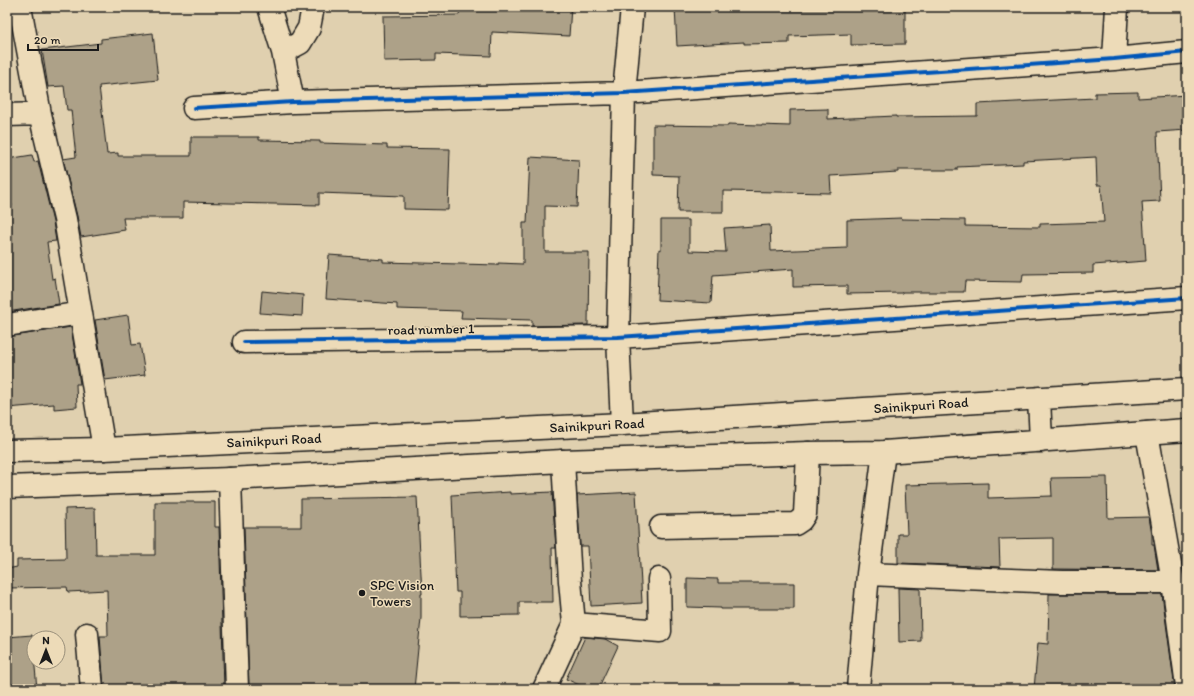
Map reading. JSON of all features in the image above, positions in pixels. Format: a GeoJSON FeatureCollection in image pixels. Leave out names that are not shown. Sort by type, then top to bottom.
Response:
{"type":"FeatureCollection","features":[{"type":"Feature","properties":{"kind":"street"},"geometry":{"type":"LineString","coordinates":[[20,7],[40,114],[65,219],[104,448]]}},
{"type":"Feature","properties":{"kind":"street"},"geometry":{"type":"LineString","coordinates":[[269,7],[282,52],[293,102]]}},
{"type":"Feature","properties":{"kind":"street"},"geometry":{"type":"LineString","coordinates":[[282,52],[300,43],[309,28],[313,7]]}},
{"type":"Feature","properties":{"kind":"street"},"geometry":{"type":"LineString","coordinates":[[622,424],[618,337],[624,93],[632,7]]}},
{"type":"Feature","properties":{"kind":"street"},"geometry":{"type":"LineString","coordinates":[[1114,59],[1118,7]]}},
{"type":"Feature","properties":{"kind":"street"},"geometry":{"type":"LineString","coordinates":[[194,108],[293,102],[624,93],[1114,59],[1187,52]]}},
{"type":"Feature","properties":{"kind":"street"},"geometry":{"type":"LineString","coordinates":[[7,115],[40,114]]}},
{"type":"Feature","properties":{"kind":"street","name":"road number 1"},"geometry":{"type":"LineString","coordinates":[[244,342],[618,337],[1187,298]]}},
{"type":"Feature","properties":{"kind":"street"},"geometry":{"type":"LineString","coordinates":[[7,325],[81,313]]}},
{"type":"Feature","properties":{"kind":"street","name":"Sainikpuri Road"},"geometry":{"type":"LineString","coordinates":[[7,451],[104,448],[622,424],[1187,389]]}},
{"type":"Feature","properties":{"kind":"street"},"geometry":{"type":"LineString","coordinates":[[1039,398],[1041,441]]}},
{"type":"Feature","properties":{"kind":"street"},"geometry":{"type":"LineString","coordinates":[[7,487],[230,479],[563,461],[884,452],[1187,430]]}},
{"type":"Feature","properties":{"kind":"street"},"geometry":{"type":"LineString","coordinates":[[1147,433],[1173,582],[1187,686]]}},
{"type":"Feature","properties":{"kind":"street"},"geometry":{"type":"LineString","coordinates":[[858,689],[868,574],[884,452]]}},
{"type":"Feature","properties":{"kind":"street"},"geometry":{"type":"LineString","coordinates":[[661,527],[795,524],[801,520],[805,514],[808,453]]}},
{"type":"Feature","properties":{"kind":"street"},"geometry":{"type":"LineString","coordinates":[[544,689],[574,624],[563,461]]}},
{"type":"Feature","properties":{"kind":"street"},"geometry":{"type":"LineString","coordinates":[[230,479],[237,689]]}},
{"type":"Feature","properties":{"kind":"street"},"geometry":{"type":"LineString","coordinates":[[868,574],[1062,582],[1173,582]]}},
{"type":"Feature","properties":{"kind":"street"},"geometry":{"type":"LineString","coordinates":[[574,624],[660,630],[659,579]]}},
{"type":"Feature","properties":{"kind":"street"},"geometry":{"type":"LineString","coordinates":[[87,634],[92,689]]}},
{"type":"Feature","properties":{"kind":"building"},"geometry":{"type":"Polygon","coordinates":[[[460,7],[571,7],[569,36],[492,32],[491,56],[436,54],[436,60],[384,61],[383,16],[459,15],[460,7]]]}},
{"type":"Feature","properties":{"kind":"building"},"geometry":{"type":"Polygon","coordinates":[[[675,7],[905,7],[905,44],[851,45],[851,34],[789,36],[789,43],[744,44],[744,42],[677,46],[675,7]]]}},
{"type":"Feature","properties":{"kind":"building"},"geometry":{"type":"Polygon","coordinates":[[[153,33],[158,80],[99,86],[107,154],[118,153],[118,156],[191,156],[191,137],[259,137],[259,140],[320,141],[320,143],[387,145],[387,148],[450,149],[448,210],[404,209],[404,196],[319,193],[319,205],[183,202],[183,218],[123,218],[125,230],[81,237],[63,159],[76,157],[71,110],[67,110],[64,86],[48,87],[42,50],[101,43],[101,39],[153,33]]]}},
{"type":"Feature","properties":{"kind":"building"},"geometry":{"type":"Polygon","coordinates":[[[1138,92],[1138,98],[1187,95],[1187,130],[1157,132],[1160,201],[1142,202],[1146,261],[1093,265],[1093,273],[1023,274],[1022,282],[965,281],[964,292],[847,294],[847,286],[793,287],[793,269],[713,275],[711,303],[657,300],[659,249],[661,250],[661,220],[689,220],[689,251],[726,252],[724,228],[770,225],[771,251],[847,248],[847,220],[901,218],[965,220],[965,226],[1040,227],[1040,224],[1104,222],[1101,185],[1097,185],[1096,157],[1023,161],[1023,164],[957,167],[957,170],[898,170],[898,172],[830,176],[831,193],[723,191],[723,212],[678,212],[679,176],[653,175],[653,125],[728,126],[728,124],[790,126],[790,110],[828,109],[828,119],[896,116],[977,116],[977,104],[1095,98],[1095,93],[1138,92]]]}},
{"type":"Feature","properties":{"kind":"building"},"geometry":{"type":"Polygon","coordinates":[[[32,155],[34,162],[38,161],[53,222],[56,241],[47,242],[52,279],[55,278],[59,304],[7,312],[7,207],[12,206],[7,181],[7,159],[32,155]]]}},
{"type":"Feature","properties":{"kind":"building"},"geometry":{"type":"Polygon","coordinates":[[[530,157],[579,160],[577,207],[545,206],[545,252],[589,252],[588,325],[532,326],[532,320],[461,318],[462,311],[397,309],[397,304],[326,299],[329,255],[383,259],[383,262],[498,265],[498,263],[523,264],[523,223],[527,223],[530,157]]]}},
{"type":"Feature","properties":{"kind":"building"},"geometry":{"type":"Polygon","coordinates":[[[262,291],[303,295],[302,316],[260,313],[262,291]]]}},
{"type":"Feature","properties":{"kind":"building"},"geometry":{"type":"Polygon","coordinates":[[[128,315],[132,345],[140,344],[145,375],[105,380],[95,320],[128,315]]]}},
{"type":"Feature","properties":{"kind":"building"},"geometry":{"type":"Polygon","coordinates":[[[71,327],[80,384],[76,384],[77,407],[54,409],[54,404],[7,408],[7,337],[71,327]]]}},
{"type":"Feature","properties":{"kind":"building"},"geometry":{"type":"Polygon","coordinates":[[[1107,477],[1108,518],[1149,517],[1152,545],[1154,545],[1158,570],[1053,569],[1053,538],[999,539],[1000,567],[898,563],[898,534],[907,534],[905,485],[988,483],[988,498],[1052,496],[1051,478],[1107,477]]]}},
{"type":"Feature","properties":{"kind":"building"},"geometry":{"type":"Polygon","coordinates":[[[510,492],[510,494],[552,492],[556,548],[552,548],[553,602],[519,602],[519,615],[460,616],[460,592],[456,592],[452,495],[510,492]]]}},
{"type":"Feature","properties":{"kind":"building"},"geometry":{"type":"Polygon","coordinates":[[[636,492],[642,603],[591,606],[588,546],[580,546],[577,495],[636,492]]]}},
{"type":"Feature","properties":{"kind":"building","name":"SPC Vision Towers"},"geometry":{"type":"Polygon","coordinates":[[[417,497],[422,594],[414,689],[249,689],[244,527],[301,527],[301,499],[417,497]]]}},
{"type":"Feature","properties":{"kind":"building"},"geometry":{"type":"Polygon","coordinates":[[[155,502],[215,502],[215,527],[219,527],[224,689],[104,689],[100,636],[108,636],[107,590],[68,592],[67,587],[7,588],[7,569],[17,567],[17,560],[66,559],[65,509],[95,508],[96,555],[155,555],[155,502]]]}},
{"type":"Feature","properties":{"kind":"building"},"geometry":{"type":"Polygon","coordinates":[[[687,578],[718,579],[718,583],[794,583],[794,609],[721,609],[687,607],[687,578]]]}},
{"type":"Feature","properties":{"kind":"building"},"geometry":{"type":"Polygon","coordinates":[[[898,588],[920,589],[921,641],[899,642],[898,588]]]}},
{"type":"Feature","properties":{"kind":"building"},"geometry":{"type":"Polygon","coordinates":[[[1049,594],[1162,594],[1175,689],[1034,689],[1038,643],[1048,644],[1049,594]]]}},
{"type":"Feature","properties":{"kind":"building"},"geometry":{"type":"Polygon","coordinates":[[[26,635],[26,670],[35,670],[37,689],[7,689],[7,637],[26,635]]]}},
{"type":"Feature","properties":{"kind":"building"},"geometry":{"type":"Polygon","coordinates":[[[585,637],[605,639],[618,646],[598,689],[588,689],[566,679],[585,637]]]}},
{"type":"Feature","properties":{"kind":"cycle path"},"geometry":{"type":"LineString","coordinates":[[194,108],[293,102],[624,93],[1114,59],[1187,52]]}},
{"type":"Feature","properties":{"kind":"cycle path"},"geometry":{"type":"LineString","coordinates":[[244,342],[618,337],[1187,298]]}},
{"type":"Feature","properties":{"kind":"place","name":"SPC Vision Towers"},"geometry":{"type":"Point","coordinates":[362,593]}}]}
